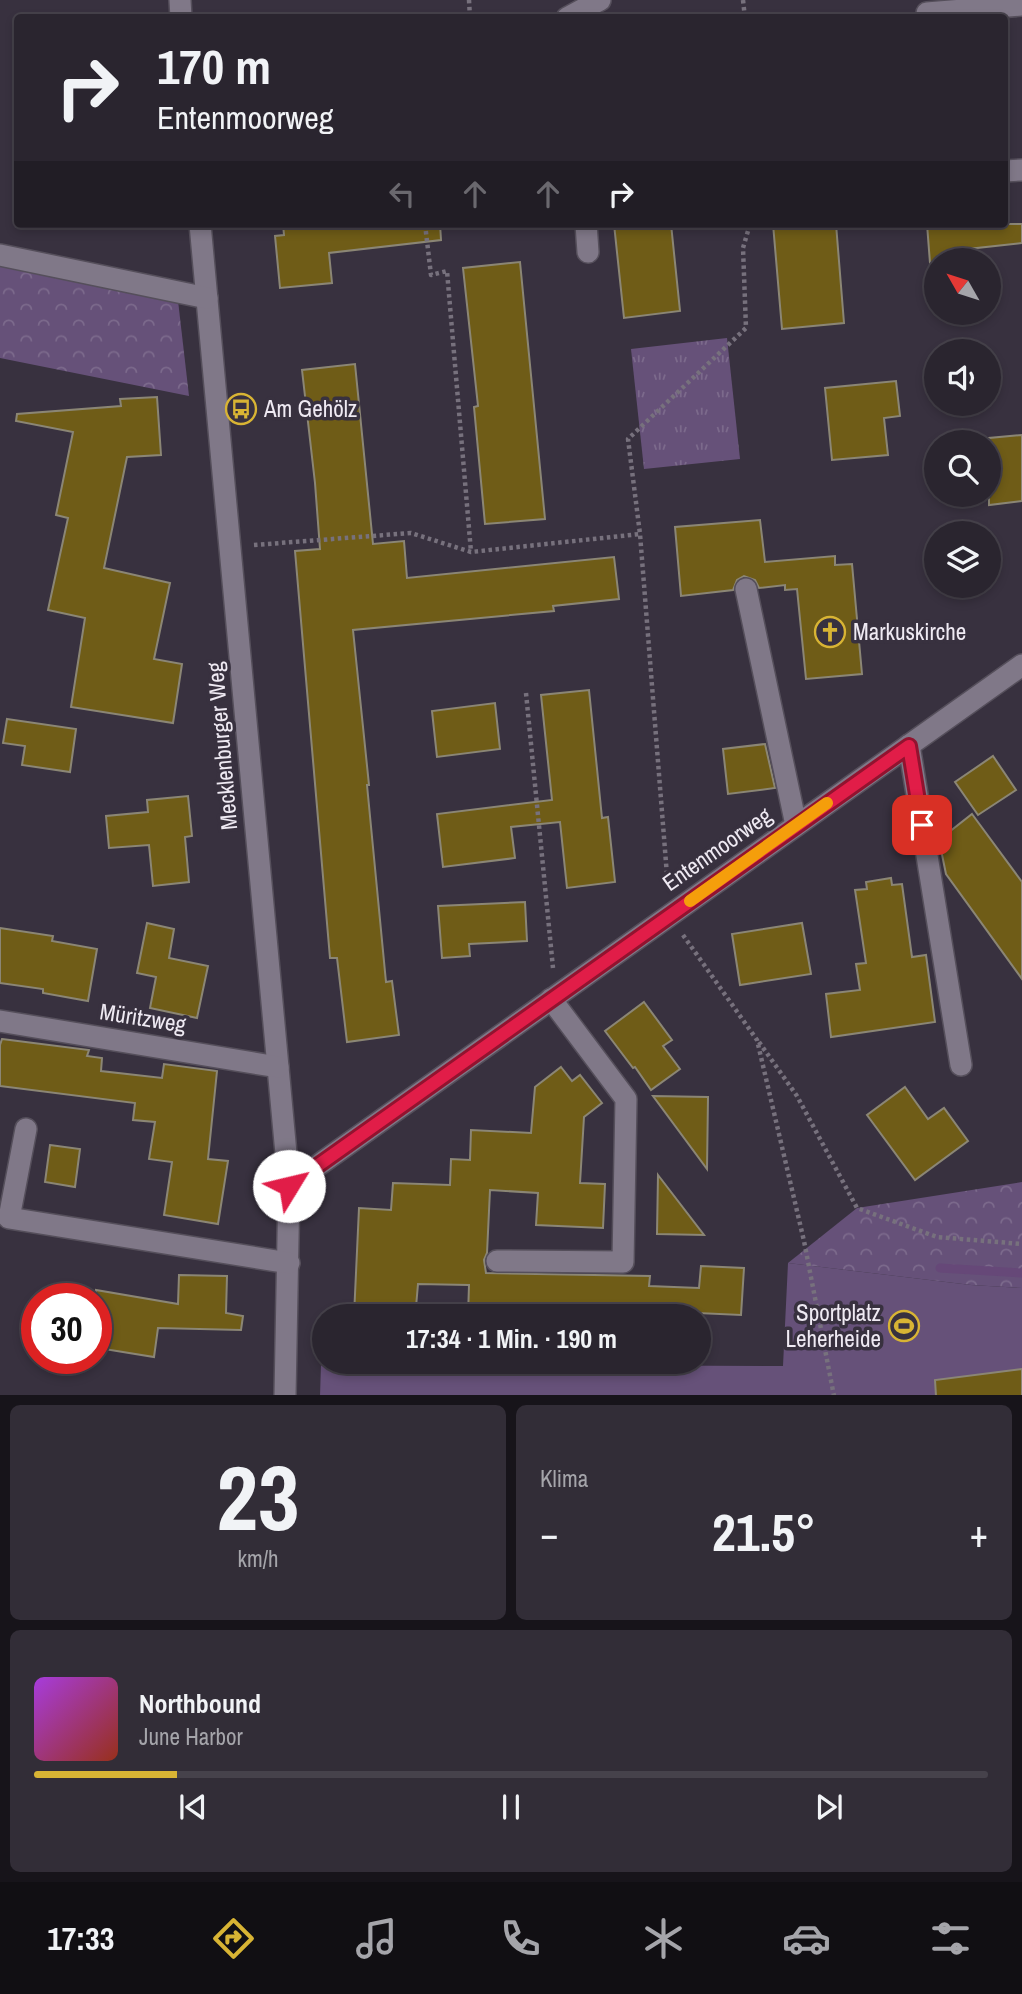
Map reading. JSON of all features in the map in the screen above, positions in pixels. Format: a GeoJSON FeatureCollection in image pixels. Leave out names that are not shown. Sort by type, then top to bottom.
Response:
{"type":"FeatureCollection","features":[{"type":"Feature","properties":{"kind":"street"},"geometry":{"type":"LineString","coordinates":[[574,14],[600,0]]}},
{"type":"Feature","properties":{"kind":"street"},"geometry":{"type":"LineString","coordinates":[[927,13],[1022,5]]}},
{"type":"Feature","properties":{"kind":"street","name":"Mecklenburger Weg"},"geometry":{"type":"LineString","coordinates":[[200,228],[289,1186],[285,1395]]}},
{"type":"Feature","properties":{"kind":"street"},"geometry":{"type":"LineString","coordinates":[[586,228],[588,252]]}},
{"type":"Feature","properties":{"kind":"street"},"geometry":{"type":"LineString","coordinates":[[0,255],[206,298]]}},
{"type":"Feature","properties":{"kind":"street"},"geometry":{"type":"LineString","coordinates":[[746,589],[796,825]]}},
{"type":"Feature","properties":{"kind":"street","name":"Entenmoorweg"},"geometry":{"type":"LineString","coordinates":[[289,1186],[1022,665]]}},
{"type":"Feature","properties":{"kind":"street"},"geometry":{"type":"LineString","coordinates":[[909,746],[961,1065]]}},
{"type":"Feature","properties":{"kind":"street"},"geometry":{"type":"LineString","coordinates":[[497,1261],[623,1262],[626,1099],[553,998]]}},
{"type":"Feature","properties":{"kind":"street","name":"Müritzweg"},"geometry":{"type":"LineString","coordinates":[[0,1021],[278,1067]]}},
{"type":"Feature","properties":{"kind":"street"},"geometry":{"type":"LineString","coordinates":[[26,1129],[9,1218],[289,1262]]}},
{"type":"Feature","properties":{"kind":"path"},"geometry":{"type":"LineString","coordinates":[[425,228],[431,275],[447,271],[471,552]]}},
{"type":"Feature","properties":{"kind":"path"},"geometry":{"type":"LineString","coordinates":[[749,228],[743,248],[746,328],[628,439],[640,534],[670,915],[797,1096],[857,1208],[937,1237],[1022,1244]]}},
{"type":"Feature","properties":{"kind":"path"},"geometry":{"type":"LineString","coordinates":[[230,547],[411,533],[471,552],[640,534]]}},
{"type":"Feature","properties":{"kind":"path"},"geometry":{"type":"LineString","coordinates":[[526,693],[553,998]]}},
{"type":"Feature","properties":{"kind":"path"},"geometry":{"type":"LineString","coordinates":[[757,1040],[804,1241],[834,1395]]}},
{"type":"Feature","properties":{"kind":"green space"},"geometry":{"type":"Polygon","coordinates":[[[0,254],[177,292],[189,396],[0,358],[0,254]]]}},
{"type":"Feature","properties":{"kind":"green space"},"geometry":{"type":"Polygon","coordinates":[[[727,338],[740,459],[644,469],[631,349],[727,338]]]}},
{"type":"Feature","properties":{"kind":"green space"},"geometry":{"type":"Polygon","coordinates":[[[1022,1182],[1022,1288],[971,1285],[788,1263],[857,1208],[1022,1182]]]}},
{"type":"Feature","properties":{"kind":"green space","name":"Sportplatz Leherheide"},"geometry":{"type":"Polygon","coordinates":[[[788,1263],[971,1285],[1022,1288],[1022,1395],[320,1395],[321,1374],[711,1374],[711,1366],[783,1366],[788,1263]]]}},
{"type":"Feature","properties":{"kind":"building"},"geometry":{"type":"Polygon","coordinates":[[[1008,224],[1022,224],[1022,243],[977,248],[929,248],[927,228],[1008,228],[1008,224]]]}},
{"type":"Feature","properties":{"kind":"building"},"geometry":{"type":"Polygon","coordinates":[[[283,228],[440,228],[441,240],[329,253],[332,283],[280,288],[275,236],[284,235],[283,228]]]}},
{"type":"Feature","properties":{"kind":"building"},"geometry":{"type":"Polygon","coordinates":[[[614,228],[671,228],[680,311],[624,318],[614,228]]]}},
{"type":"Feature","properties":{"kind":"building"},"geometry":{"type":"Polygon","coordinates":[[[773,228],[836,228],[844,323],[782,329],[773,228]]]}},
{"type":"Feature","properties":{"kind":"building"},"geometry":{"type":"Polygon","coordinates":[[[520,262],[545,519],[485,524],[474,407],[478,406],[463,268],[520,262]]]}},
{"type":"Feature","properties":{"kind":"building"},"geometry":{"type":"Polygon","coordinates":[[[355,364],[373,544],[404,541],[407,578],[614,557],[619,599],[553,606],[554,611],[353,630],[386,982],[392,981],[399,1035],[347,1042],[337,958],[330,958],[295,551],[320,549],[302,370],[355,364]]]}},
{"type":"Feature","properties":{"kind":"building"},"geometry":{"type":"Polygon","coordinates":[[[896,381],[900,416],[884,418],[888,455],[832,460],[825,388],[896,381]]]}},
{"type":"Feature","properties":{"kind":"building"},"geometry":{"type":"Polygon","coordinates":[[[157,397],[161,455],[127,457],[104,568],[170,583],[154,659],[182,664],[173,723],[71,707],[85,618],[48,610],[68,518],[56,515],[73,432],[16,421],[17,414],[121,406],[120,399],[157,397]]]}},
{"type":"Feature","properties":{"kind":"building"},"geometry":{"type":"Polygon","coordinates":[[[1022,435],[1022,501],[1001,504],[1001,437],[1022,435]]]}},
{"type":"Feature","properties":{"kind":"building"},"geometry":{"type":"Polygon","coordinates":[[[760,520],[765,562],[835,556],[835,565],[852,564],[862,674],[806,679],[797,589],[785,590],[785,585],[759,588],[755,580],[744,576],[737,580],[733,590],[681,596],[675,527],[760,520]]]}},
{"type":"Feature","properties":{"kind":"building"},"geometry":{"type":"Polygon","coordinates":[[[589,690],[602,818],[608,817],[615,882],[567,888],[560,822],[511,827],[515,858],[443,867],[437,814],[552,800],[541,695],[589,690]]]}},
{"type":"Feature","properties":{"kind":"building"},"geometry":{"type":"Polygon","coordinates":[[[495,703],[500,749],[437,757],[432,711],[495,703]]]}},
{"type":"Feature","properties":{"kind":"building"},"geometry":{"type":"Polygon","coordinates":[[[7,719],[76,729],[70,772],[22,765],[25,746],[3,743],[7,719]]]}},
{"type":"Feature","properties":{"kind":"building"},"geometry":{"type":"Polygon","coordinates":[[[765,744],[775,788],[728,794],[723,749],[765,744]]]}},
{"type":"Feature","properties":{"kind":"building"},"geometry":{"type":"Polygon","coordinates":[[[993,756],[1016,790],[978,815],[955,782],[993,756]]]}},
{"type":"Feature","properties":{"kind":"building"},"geometry":{"type":"Polygon","coordinates":[[[188,796],[192,836],[185,837],[189,882],[153,886],[149,845],[109,848],[106,816],[148,812],[147,800],[188,796]]]}},
{"type":"Feature","properties":{"kind":"building"},"geometry":{"type":"Polygon","coordinates":[[[972,814],[1022,882],[1022,979],[946,874],[939,840],[972,814]]]}},
{"type":"Feature","properties":{"kind":"building"},"geometry":{"type":"Polygon","coordinates":[[[891,878],[892,885],[902,884],[912,957],[926,955],[935,1022],[831,1037],[826,994],[860,990],[856,964],[866,963],[855,890],[867,889],[866,882],[891,878]]]}},
{"type":"Feature","properties":{"kind":"building"},"geometry":{"type":"Polygon","coordinates":[[[525,902],[527,941],[469,944],[470,956],[442,958],[438,906],[525,902]]]}},
{"type":"Feature","properties":{"kind":"building"},"geometry":{"type":"Polygon","coordinates":[[[147,923],[174,929],[169,958],[208,966],[197,1018],[150,1008],[156,977],[137,973],[147,923]]]}},
{"type":"Feature","properties":{"kind":"building"},"geometry":{"type":"Polygon","coordinates":[[[802,923],[811,974],[740,985],[732,934],[802,923]]]}},
{"type":"Feature","properties":{"kind":"building"},"geometry":{"type":"Polygon","coordinates":[[[0,928],[53,936],[52,941],[97,949],[88,1001],[43,993],[43,989],[0,983],[0,928]]]}},
{"type":"Feature","properties":{"kind":"building"},"geometry":{"type":"Polygon","coordinates":[[[644,1002],[672,1040],[663,1046],[680,1069],[651,1090],[605,1031],[644,1002]]]}},
{"type":"Feature","properties":{"kind":"building"},"geometry":{"type":"Polygon","coordinates":[[[2,1039],[89,1050],[87,1056],[102,1058],[101,1071],[162,1078],[164,1064],[217,1071],[208,1159],[228,1161],[218,1224],[164,1215],[172,1162],[149,1159],[155,1122],[133,1120],[135,1103],[0,1086],[2,1039]]]}},
{"type":"Feature","properties":{"kind":"building"},"geometry":{"type":"Polygon","coordinates":[[[561,1067],[572,1081],[580,1075],[602,1103],[584,1117],[580,1183],[605,1184],[603,1228],[536,1225],[538,1193],[490,1190],[487,1253],[484,1260],[486,1273],[650,1276],[649,1286],[699,1288],[701,1266],[744,1268],[741,1315],[711,1314],[711,1304],[468,1304],[469,1285],[418,1284],[416,1304],[355,1304],[359,1208],[391,1210],[393,1183],[450,1185],[451,1159],[470,1160],[471,1130],[531,1133],[535,1087],[561,1067]]]}},
{"type":"Feature","properties":{"kind":"building"},"geometry":{"type":"Polygon","coordinates":[[[905,1087],[928,1119],[944,1108],[968,1141],[915,1180],[867,1115],[905,1087]]]}},
{"type":"Feature","properties":{"kind":"building"},"geometry":{"type":"Polygon","coordinates":[[[653,1096],[708,1097],[707,1169],[653,1096]]]}},
{"type":"Feature","properties":{"kind":"building"},"geometry":{"type":"Polygon","coordinates":[[[50,1145],[80,1149],[75,1187],[45,1182],[50,1145]]]}},
{"type":"Feature","properties":{"kind":"building"},"geometry":{"type":"Polygon","coordinates":[[[658,1175],[704,1235],[657,1234],[658,1175]]]}},
{"type":"Feature","properties":{"kind":"building"},"geometry":{"type":"Polygon","coordinates":[[[179,1275],[227,1276],[226,1313],[243,1316],[241,1330],[158,1328],[154,1357],[112,1350],[112,1293],[178,1304],[179,1275]]]}},
{"type":"Feature","properties":{"kind":"building"},"geometry":{"type":"Polygon","coordinates":[[[1022,1369],[1022,1395],[936,1395],[935,1380],[1022,1369]]]}},
{"type":"Feature","properties":{"kind":"waterway"},"geometry":{"type":"LineString","coordinates":[[940,1268],[1022,1273]]}},
{"type":"Feature","properties":{"kind":"slow traffic"},"geometry":{"type":"LineString","coordinates":[[690,901],[827,803]]}},
{"type":"Feature","properties":{"kind":"place","name":"Am Gehölz"},"geometry":{"type":"Point","coordinates":[241,409]}},
{"type":"Feature","properties":{"kind":"place","name":"Markuskirche"},"geometry":{"type":"Point","coordinates":[830,632]}},
{"type":"Feature","properties":{"kind":"place","name":"Sportplatz Leherheide"},"geometry":{"type":"Point","coordinates":[904,1326]}},
{"type":"Feature","properties":{"kind":"route"},"geometry":{"type":"LineString","coordinates":[[289,1186],[909,746],[922,825]]}}]}
